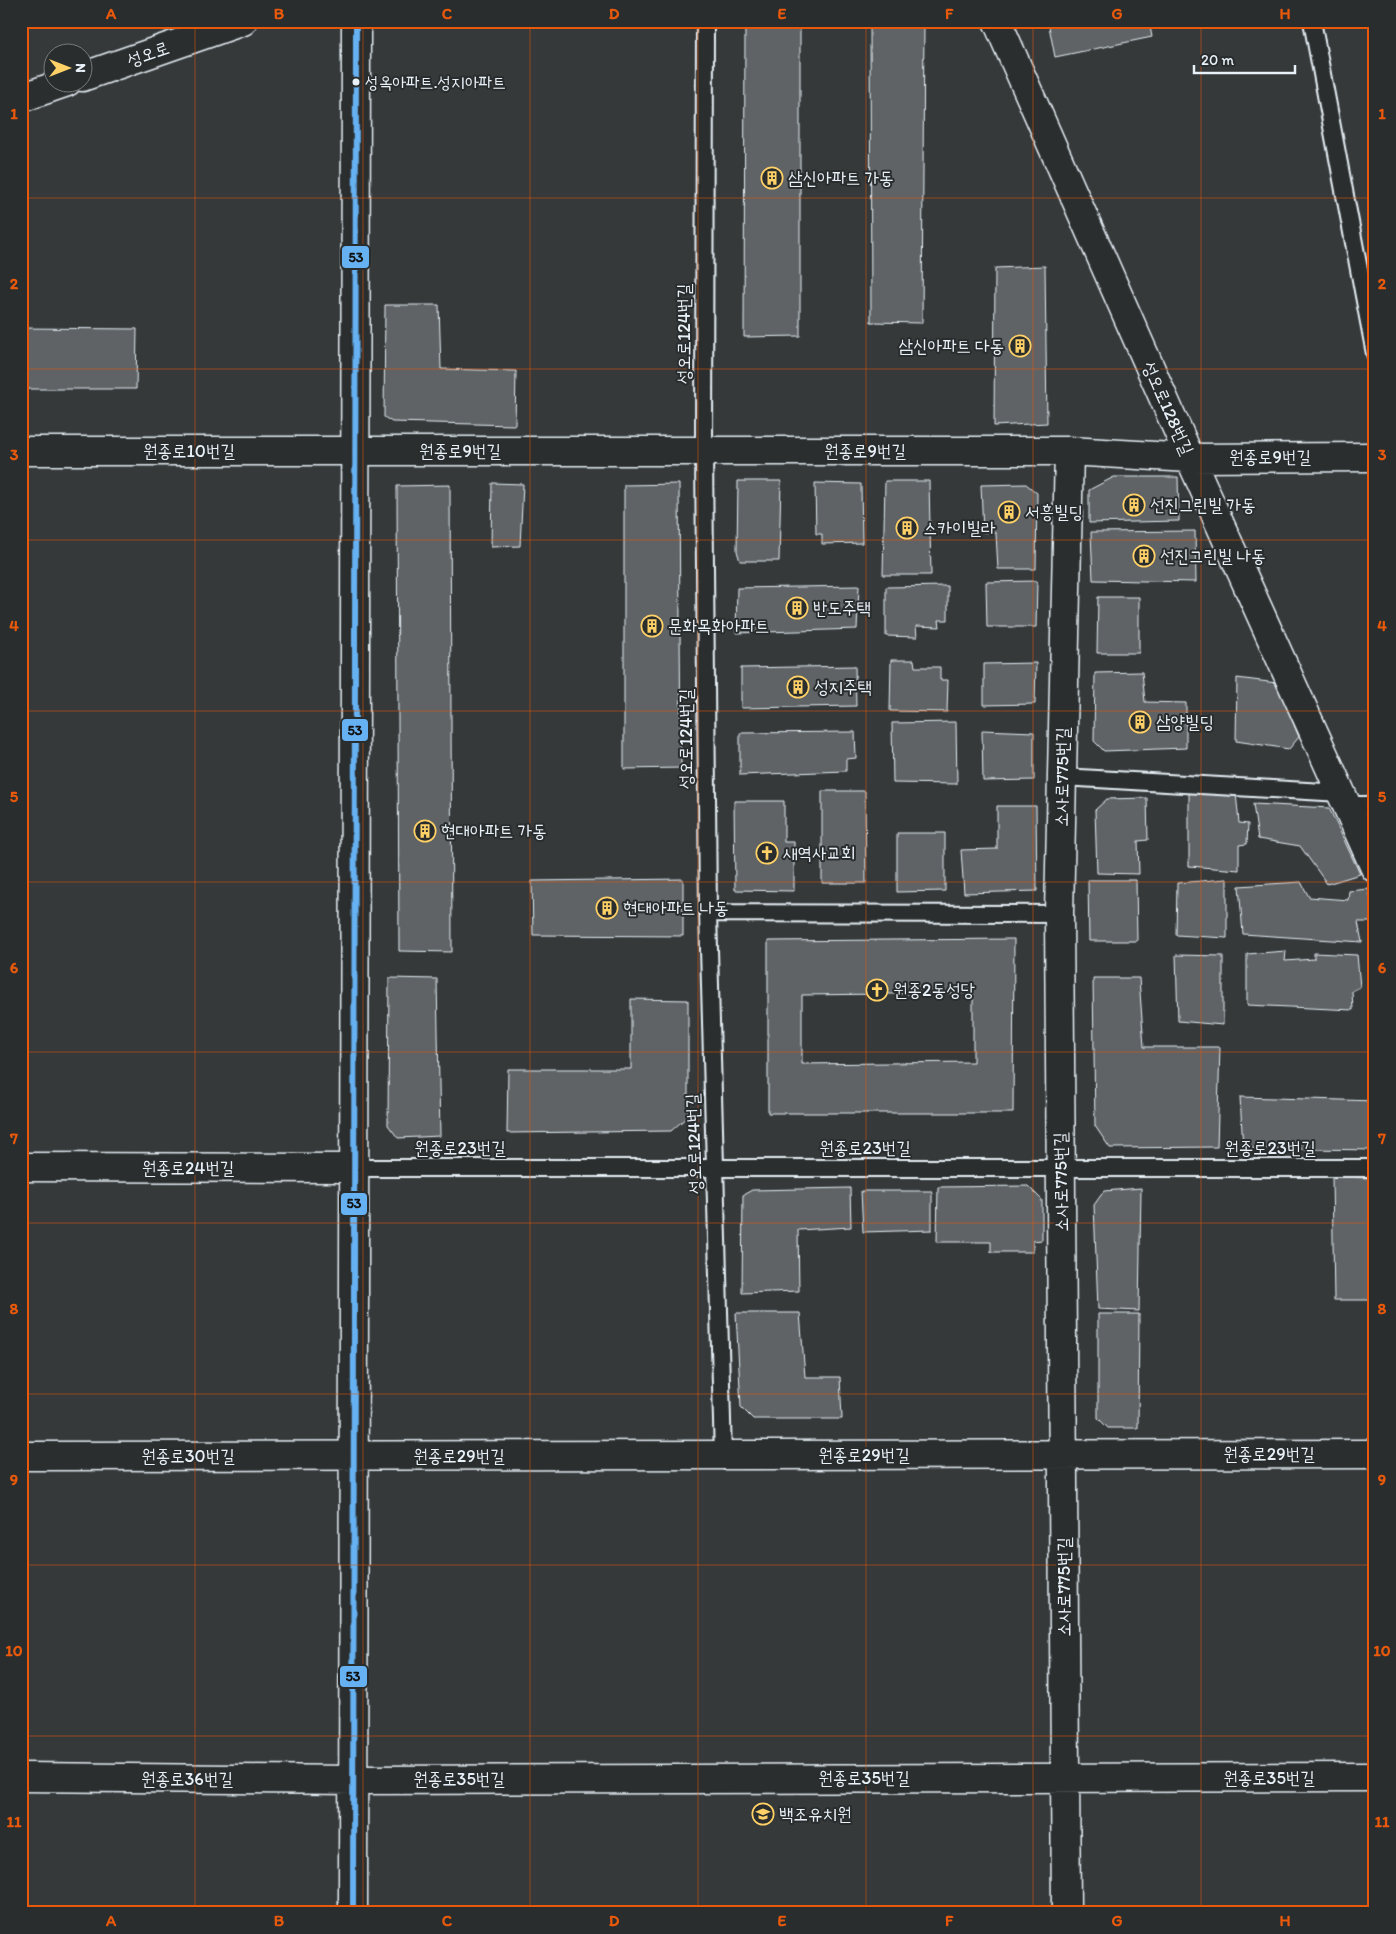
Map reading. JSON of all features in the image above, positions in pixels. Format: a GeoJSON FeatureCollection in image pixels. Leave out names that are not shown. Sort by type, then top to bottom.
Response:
{"type":"FeatureCollection","features":[{"type":"Feature","properties":{"kind":"street","name":"성오로"},"geometry":{"type":"LineString","coordinates":[[92,74],[243,21]]}},
{"type":"Feature","properties":{"kind":"street"},"geometry":{"type":"LineString","coordinates":[[353,1913],[356,21]]}},
{"type":"Feature","properties":{"kind":"street","name":"성오로128번길"},"geometry":{"type":"LineString","coordinates":[[997,21],[1190,458],[1375,868]]}},
{"type":"Feature","properties":{"kind":"street"},"geometry":{"type":"LineString","coordinates":[[21,98],[42,91]]}},
{"type":"Feature","properties":{"kind":"street","name":"원종로10번길"},"geometry":{"type":"LineString","coordinates":[[21,451],[356,451]]}},
{"type":"Feature","properties":{"kind":"street","name":"원종로9번길"},"geometry":{"type":"LineString","coordinates":[[356,451],[1069,451],[1190,458],[1375,457]]}},
{"type":"Feature","properties":{"kind":"street","name":"소사로775번길"},"geometry":{"type":"LineString","coordinates":[[1066,1913],[1059,914],[1069,451]]}},
{"type":"Feature","properties":{"kind":"street","name":"원종로24번길"},"geometry":{"type":"LineString","coordinates":[[21,1167],[355,1168]]}},
{"type":"Feature","properties":{"kind":"street","name":"원종로29번길"},"geometry":{"type":"LineString","coordinates":[[354,1456],[1375,1454]]}},
{"type":"Feature","properties":{"kind":"street","name":"원종로30번길"},"geometry":{"type":"LineString","coordinates":[[21,1456],[354,1456]]}},
{"type":"Feature","properties":{"kind":"street","name":"원종로36번길"},"geometry":{"type":"LineString","coordinates":[[21,1777],[354,1780]]}},
{"type":"Feature","properties":{"kind":"street","name":"원종로35번길"},"geometry":{"type":"LineString","coordinates":[[354,1780],[1375,1778]]}},
{"type":"Feature","properties":{"kind":"lane","name":"성오로124번길"},"geometry":{"type":"LineString","coordinates":[[705,21],[704,451],[708,913],[723,1456]]}},
{"type":"Feature","properties":{"kind":"lane"},"geometry":{"type":"LineString","coordinates":[[1312,21],[1375,354]]}},
{"type":"Feature","properties":{"kind":"lane"},"geometry":{"type":"LineString","coordinates":[[1062,776],[1344,799],[1375,804]]}},
{"type":"Feature","properties":{"kind":"lane"},"geometry":{"type":"LineString","coordinates":[[708,913],[1059,914]]}},
{"type":"Feature","properties":{"kind":"lane","name":"원종로23번길"},"geometry":{"type":"LineString","coordinates":[[355,1168],[1375,1168]]}},
{"type":"Feature","properties":{"kind":"building","name":"삼신아파트 가동"},"geometry":{"type":"Polygon","coordinates":[[[745,21],[800,21],[800,336],[744,337],[745,21]]]}},
{"type":"Feature","properties":{"kind":"building"},"geometry":{"type":"Polygon","coordinates":[[[870,21],[924,21],[922,323],[871,322],[870,21]]]}},
{"type":"Feature","properties":{"kind":"building"},"geometry":{"type":"Polygon","coordinates":[[[1048,21],[1149,21],[1152,37],[1055,57],[1048,21]]]}},
{"type":"Feature","properties":{"kind":"building","name":"삼신아파트 다동"},"geometry":{"type":"Polygon","coordinates":[[[1045,266],[1047,423],[994,426],[995,268],[1045,266]]]}},
{"type":"Feature","properties":{"kind":"building"},"geometry":{"type":"Polygon","coordinates":[[[385,305],[439,305],[441,369],[516,371],[515,425],[392,422],[384,417],[385,305]]]}},
{"type":"Feature","properties":{"kind":"building"},"geometry":{"type":"Polygon","coordinates":[[[21,328],[137,329],[136,389],[21,389],[21,328]]]}},
{"type":"Feature","properties":{"kind":"building","name":"선진그린빌 가동"},"geometry":{"type":"Polygon","coordinates":[[[1114,477],[1178,477],[1179,521],[1089,523],[1089,490],[1114,477]]]}},
{"type":"Feature","properties":{"kind":"building"},"geometry":{"type":"Polygon","coordinates":[[[738,481],[781,481],[779,561],[740,561],[737,551],[738,481]]]}},
{"type":"Feature","properties":{"kind":"building","name":"스카이빌라"},"geometry":{"type":"Polygon","coordinates":[[[885,481],[929,481],[931,575],[883,575],[885,481]]]}},
{"type":"Feature","properties":{"kind":"building"},"geometry":{"type":"Polygon","coordinates":[[[492,483],[523,484],[520,546],[491,547],[492,483]]]}},
{"type":"Feature","properties":{"kind":"building"},"geometry":{"type":"Polygon","coordinates":[[[815,483],[861,484],[862,543],[822,544],[822,534],[816,534],[815,483]]]}},
{"type":"Feature","properties":{"kind":"building","name":"문화목화아파트"},"geometry":{"type":"Polygon","coordinates":[[[679,484],[681,768],[624,769],[624,485],[679,484]]]}},
{"type":"Feature","properties":{"kind":"building","name":"서흥빌딩"},"geometry":{"type":"Polygon","coordinates":[[[1026,484],[1037,493],[1036,569],[998,569],[996,533],[983,532],[981,485],[1026,484]]]}},
{"type":"Feature","properties":{"kind":"building","name":"현대아파트 가동"},"geometry":{"type":"Polygon","coordinates":[[[450,485],[452,952],[399,951],[397,486],[450,485]]]}},
{"type":"Feature","properties":{"kind":"building","name":"선진그린빌 나동"},"geometry":{"type":"Polygon","coordinates":[[[1195,531],[1196,582],[1093,580],[1091,532],[1195,531]]]}},
{"type":"Feature","properties":{"kind":"building"},"geometry":{"type":"Polygon","coordinates":[[[1037,581],[1036,627],[987,627],[986,582],[1037,581]]]}},
{"type":"Feature","properties":{"kind":"building","name":"반도주택"},"geometry":{"type":"Polygon","coordinates":[[[859,586],[857,629],[736,633],[737,588],[859,586]]]}},
{"type":"Feature","properties":{"kind":"building"},"geometry":{"type":"Polygon","coordinates":[[[948,586],[948,620],[939,620],[940,627],[916,626],[917,637],[886,636],[886,587],[948,586]]]}},
{"type":"Feature","properties":{"kind":"building"},"geometry":{"type":"Polygon","coordinates":[[[1098,597],[1139,597],[1139,653],[1097,653],[1098,597]]]}},
{"type":"Feature","properties":{"kind":"building"},"geometry":{"type":"Polygon","coordinates":[[[891,660],[914,660],[915,667],[940,667],[940,680],[948,680],[947,712],[890,711],[891,660]]]}},
{"type":"Feature","properties":{"kind":"building"},"geometry":{"type":"Polygon","coordinates":[[[1036,663],[1035,704],[984,705],[984,664],[1036,663]]]}},
{"type":"Feature","properties":{"kind":"building","name":"성지주택"},"geometry":{"type":"Polygon","coordinates":[[[855,666],[856,706],[741,708],[741,668],[855,666]]]}},
{"type":"Feature","properties":{"kind":"building","name":"삼양빌딩"},"geometry":{"type":"Polygon","coordinates":[[[1142,672],[1145,702],[1186,703],[1186,748],[1104,751],[1094,741],[1095,673],[1142,672]]]}},
{"type":"Feature","properties":{"kind":"building"},"geometry":{"type":"Polygon","coordinates":[[[1237,678],[1277,683],[1299,737],[1289,749],[1236,741],[1237,678]]]}},
{"type":"Feature","properties":{"kind":"building"},"geometry":{"type":"Polygon","coordinates":[[[956,722],[957,784],[893,783],[892,723],[956,722]]]}},
{"type":"Feature","properties":{"kind":"building"},"geometry":{"type":"Polygon","coordinates":[[[982,730],[1034,732],[1034,780],[983,781],[982,730]]]}},
{"type":"Feature","properties":{"kind":"building"},"geometry":{"type":"Polygon","coordinates":[[[855,732],[856,758],[846,759],[846,771],[740,775],[740,733],[855,732]]]}},
{"type":"Feature","properties":{"kind":"building"},"geometry":{"type":"Polygon","coordinates":[[[822,791],[865,791],[866,883],[822,883],[822,791]]]}},
{"type":"Feature","properties":{"kind":"building"},"geometry":{"type":"Polygon","coordinates":[[[1189,793],[1236,793],[1239,823],[1248,824],[1247,844],[1239,845],[1239,870],[1189,866],[1189,793]]]}},
{"type":"Feature","properties":{"kind":"building"},"geometry":{"type":"Polygon","coordinates":[[[1147,798],[1148,840],[1138,841],[1139,874],[1097,873],[1095,810],[1107,799],[1147,798]]]}},
{"type":"Feature","properties":{"kind":"building"},"geometry":{"type":"Polygon","coordinates":[[[734,801],[784,801],[784,842],[794,842],[794,891],[735,890],[734,801]]]}},
{"type":"Feature","properties":{"kind":"building"},"geometry":{"type":"Polygon","coordinates":[[[1253,804],[1329,808],[1360,874],[1327,884],[1300,846],[1258,839],[1253,804]]]}},
{"type":"Feature","properties":{"kind":"building"},"geometry":{"type":"Polygon","coordinates":[[[997,806],[1036,806],[1037,891],[964,893],[961,850],[997,849],[997,806]]]}},
{"type":"Feature","properties":{"kind":"building"},"geometry":{"type":"Polygon","coordinates":[[[897,833],[945,833],[945,891],[897,892],[897,833]]]}},
{"type":"Feature","properties":{"kind":"building","name":"현대아파트 나동"},"geometry":{"type":"Polygon","coordinates":[[[683,879],[683,936],[533,935],[532,881],[683,879]]]}},
{"type":"Feature","properties":{"kind":"building"},"geometry":{"type":"Polygon","coordinates":[[[1227,879],[1227,938],[1176,935],[1177,883],[1227,879]]]}},
{"type":"Feature","properties":{"kind":"building"},"geometry":{"type":"Polygon","coordinates":[[[1088,880],[1136,880],[1137,941],[1089,941],[1088,880]]]}},
{"type":"Feature","properties":{"kind":"building"},"geometry":{"type":"Polygon","coordinates":[[[1301,882],[1309,897],[1348,900],[1349,891],[1369,889],[1374,922],[1358,922],[1362,942],[1243,934],[1239,886],[1301,882]]]}},
{"type":"Feature","properties":{"kind":"building"},"geometry":{"type":"Polygon","coordinates":[[[1014,939],[1013,1113],[768,1113],[768,941],[1014,939]],[[973,993],[802,995],[802,1064],[973,1062],[973,993]]]}},
{"type":"Feature","properties":{"kind":"building"},"geometry":{"type":"Polygon","coordinates":[[[1286,951],[1285,961],[1314,959],[1314,953],[1357,955],[1360,987],[1352,991],[1353,1010],[1247,1005],[1247,954],[1286,951]]]}},
{"type":"Feature","properties":{"kind":"building"},"geometry":{"type":"Polygon","coordinates":[[[1176,955],[1223,956],[1223,1025],[1178,1021],[1176,955]]]}},
{"type":"Feature","properties":{"kind":"building"},"geometry":{"type":"Polygon","coordinates":[[[389,978],[437,979],[440,1136],[398,1138],[388,1125],[389,978]]]}},
{"type":"Feature","properties":{"kind":"building"},"geometry":{"type":"Polygon","coordinates":[[[1093,978],[1139,978],[1144,1047],[1220,1047],[1217,1147],[1110,1148],[1095,1126],[1093,978]]]}},
{"type":"Feature","properties":{"kind":"building"},"geometry":{"type":"Polygon","coordinates":[[[631,999],[688,1000],[688,1116],[671,1131],[507,1133],[508,1069],[631,1069],[631,999]]]}},
{"type":"Feature","properties":{"kind":"building"},"geometry":{"type":"Polygon","coordinates":[[[1240,1097],[1375,1101],[1375,1150],[1243,1148],[1240,1097]]]}},
{"type":"Feature","properties":{"kind":"building"},"geometry":{"type":"Polygon","coordinates":[[[1332,1177],[1375,1178],[1375,1300],[1334,1300],[1332,1177]]]}},
{"type":"Feature","properties":{"kind":"building"},"geometry":{"type":"Polygon","coordinates":[[[1028,1186],[1042,1200],[1042,1240],[1033,1241],[1033,1252],[991,1252],[991,1242],[937,1242],[938,1187],[1028,1186]]]}},
{"type":"Feature","properties":{"kind":"building"},"geometry":{"type":"Polygon","coordinates":[[[850,1188],[851,1227],[798,1230],[799,1291],[742,1293],[743,1195],[752,1190],[850,1188]]]}},
{"type":"Feature","properties":{"kind":"building"},"geometry":{"type":"Polygon","coordinates":[[[1141,1188],[1139,1311],[1098,1309],[1094,1205],[1104,1191],[1141,1188]]]}},
{"type":"Feature","properties":{"kind":"building"},"geometry":{"type":"Polygon","coordinates":[[[861,1191],[932,1191],[932,1230],[863,1232],[861,1191]]]}},
{"type":"Feature","properties":{"kind":"building"},"geometry":{"type":"Polygon","coordinates":[[[736,1313],[800,1313],[805,1377],[840,1377],[842,1419],[753,1419],[741,1407],[736,1313]]]}},
{"type":"Feature","properties":{"kind":"building"},"geometry":{"type":"Polygon","coordinates":[[[1098,1314],[1139,1314],[1138,1428],[1108,1428],[1098,1418],[1098,1314]]]}},
{"type":"Feature","properties":{"kind":"transit line","name":"53"},"geometry":{"type":"LineString","coordinates":[[353,1913],[356,21]]}},
{"type":"Feature","properties":{"kind":"place","name":"성옥아파트.성지아파트"},"geometry":{"type":"Point","coordinates":[356,82]}},
{"type":"Feature","properties":{"kind":"place","name":"삼신아파트 가동"},"geometry":{"type":"Point","coordinates":[772,178]}},
{"type":"Feature","properties":{"kind":"place","name":"삼신아파트 다동"},"geometry":{"type":"Point","coordinates":[1020,346]}},
{"type":"Feature","properties":{"kind":"place","name":"선진그린빌 가동"},"geometry":{"type":"Point","coordinates":[1134,505]}},
{"type":"Feature","properties":{"kind":"place","name":"서흥빌딩"},"geometry":{"type":"Point","coordinates":[1009,512]}},
{"type":"Feature","properties":{"kind":"place","name":"스카이빌라"},"geometry":{"type":"Point","coordinates":[907,528]}},
{"type":"Feature","properties":{"kind":"place","name":"선진그린빌 나동"},"geometry":{"type":"Point","coordinates":[1144,556]}},
{"type":"Feature","properties":{"kind":"place","name":"반도주택"},"geometry":{"type":"Point","coordinates":[797,608]}},
{"type":"Feature","properties":{"kind":"place","name":"문화목화아파트"},"geometry":{"type":"Point","coordinates":[652,626]}},
{"type":"Feature","properties":{"kind":"place","name":"성지주택"},"geometry":{"type":"Point","coordinates":[798,687]}},
{"type":"Feature","properties":{"kind":"place","name":"삼양빌딩"},"geometry":{"type":"Point","coordinates":[1140,722]}},
{"type":"Feature","properties":{"kind":"place","name":"현대아파트 가동"},"geometry":{"type":"Point","coordinates":[425,831]}},
{"type":"Feature","properties":{"kind":"place","name":"새역사교회"},"geometry":{"type":"Point","coordinates":[767,853]}},
{"type":"Feature","properties":{"kind":"place","name":"현대아파트 나동"},"geometry":{"type":"Point","coordinates":[607,908]}},
{"type":"Feature","properties":{"kind":"place","name":"원종2동성당"},"geometry":{"type":"Point","coordinates":[877,990]}},
{"type":"Feature","properties":{"kind":"place","name":"백조유치원"},"geometry":{"type":"Point","coordinates":[763,1814]}}]}
